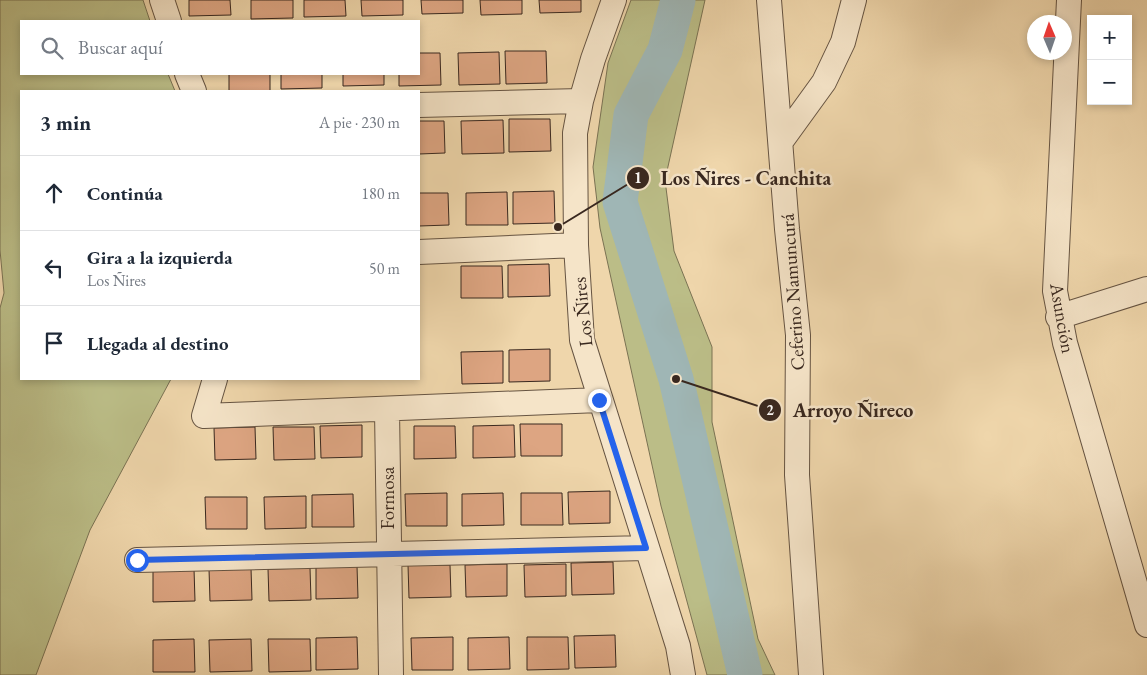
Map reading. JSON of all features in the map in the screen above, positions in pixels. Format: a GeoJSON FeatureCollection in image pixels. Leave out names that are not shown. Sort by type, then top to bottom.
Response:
{"type":"FeatureCollection","features":[{"type":"Feature","properties":{"kind":"street"},"geometry":{"type":"LineString","coordinates":[[162,0],[169,20]]}},
{"type":"Feature","properties":{"kind":"street","name":"Los Ñires"},"geometry":{"type":"LineString","coordinates":[[614,0],[581,101],[575,132],[576,245],[582,340],[599,400],[678,646],[683,675]]}},
{"type":"Feature","properties":{"kind":"street","name":"Ceferino Namuncurá"},"geometry":{"type":"LineString","coordinates":[[769,0],[782,140],[787,229],[798,335],[797,475],[811,675]]}},
{"type":"Feature","properties":{"kind":"street"},"geometry":{"type":"LineString","coordinates":[[782,140],[824,82],[844,42],[854,0]]}},
{"type":"Feature","properties":{"kind":"street","name":"Asunción"},"geometry":{"type":"LineString","coordinates":[[1069,0],[1055,262],[1055,291],[1058,317],[1147,625]]}},
{"type":"Feature","properties":{"kind":"street"},"geometry":{"type":"LineString","coordinates":[[188,75],[194,90]]}},
{"type":"Feature","properties":{"kind":"street"},"geometry":{"type":"LineString","coordinates":[[420,105],[581,101]]}},
{"type":"Feature","properties":{"kind":"street"},"geometry":{"type":"LineString","coordinates":[[420,252],[576,245]]}},
{"type":"Feature","properties":{"kind":"street"},"geometry":{"type":"LineString","coordinates":[[1058,317],[1147,289]]}},
{"type":"Feature","properties":{"kind":"street"},"geometry":{"type":"LineString","coordinates":[[215,380],[204,416],[599,400]]}},
{"type":"Feature","properties":{"kind":"street","name":"Formosa"},"geometry":{"type":"LineString","coordinates":[[386,410],[391,675]]}},
{"type":"Feature","properties":{"kind":"street"},"geometry":{"type":"LineString","coordinates":[[137,560],[646,548]]}},
{"type":"Feature","properties":{"kind":"green space"},"geometry":{"type":"Polygon","coordinates":[[[0,0],[143,0],[150,20],[20,20],[20,75],[168,75],[175,90],[20,90],[20,380],[170,380],[90,530],[36,675],[0,675],[0,308],[4,293],[0,250],[0,0]]]}},
{"type":"Feature","properties":{"kind":"green space"},"geometry":{"type":"Polygon","coordinates":[[[631,0],[705,0],[665,180],[674,251],[712,347],[712,422],[758,639],[775,675],[707,675],[661,506],[600,228],[593,167],[608,63],[631,0]]]}},
{"type":"Feature","properties":{"kind":"building"},"geometry":{"type":"Polygon","coordinates":[[[189,0],[230,0],[231,15],[189,16],[189,0]]]}},
{"type":"Feature","properties":{"kind":"building"},"geometry":{"type":"Polygon","coordinates":[[[251,0],[293,0],[293,18],[251,19],[251,0]]]}},
{"type":"Feature","properties":{"kind":"building"},"geometry":{"type":"Polygon","coordinates":[[[304,0],[345,0],[346,16],[304,17],[304,0]]]}},
{"type":"Feature","properties":{"kind":"building"},"geometry":{"type":"Polygon","coordinates":[[[361,0],[403,0],[403,15],[362,16],[361,0]]]}},
{"type":"Feature","properties":{"kind":"building"},"geometry":{"type":"Polygon","coordinates":[[[421,0],[463,0],[463,13],[422,14],[421,0]]]}},
{"type":"Feature","properties":{"kind":"building"},"geometry":{"type":"Polygon","coordinates":[[[480,0],[522,0],[522,14],[481,15],[480,0]]]}},
{"type":"Feature","properties":{"kind":"building"},"geometry":{"type":"Polygon","coordinates":[[[539,0],[581,0],[581,12],[540,13],[539,0]]]}},
{"type":"Feature","properties":{"kind":"building"},"geometry":{"type":"Polygon","coordinates":[[[505,51],[546,51],[547,83],[506,84],[505,51]]]}},
{"type":"Feature","properties":{"kind":"building"},"geometry":{"type":"Polygon","coordinates":[[[499,52],[500,84],[459,85],[458,53],[499,52]]]}},
{"type":"Feature","properties":{"kind":"building"},"geometry":{"type":"Polygon","coordinates":[[[420,53],[440,53],[441,85],[399,86],[399,75],[420,75],[420,53]]]}},
{"type":"Feature","properties":{"kind":"building"},"geometry":{"type":"Polygon","coordinates":[[[229,75],[270,75],[270,90],[229,90],[229,75]]]}},
{"type":"Feature","properties":{"kind":"building"},"geometry":{"type":"Polygon","coordinates":[[[281,75],[322,75],[322,88],[281,89],[281,75]]]}},
{"type":"Feature","properties":{"kind":"building"},"geometry":{"type":"Polygon","coordinates":[[[343,75],[384,75],[384,85],[343,86],[343,75]]]}},
{"type":"Feature","properties":{"kind":"building"},"geometry":{"type":"Polygon","coordinates":[[[509,119],[550,119],[551,151],[509,152],[509,119]]]}},
{"type":"Feature","properties":{"kind":"building"},"geometry":{"type":"Polygon","coordinates":[[[503,120],[504,153],[462,154],[461,121],[503,120]]]}},
{"type":"Feature","properties":{"kind":"building"},"geometry":{"type":"Polygon","coordinates":[[[420,121],[444,121],[445,153],[420,154],[420,121]]]}},
{"type":"Feature","properties":{"kind":"building"},"geometry":{"type":"Polygon","coordinates":[[[554,191],[555,223],[513,224],[513,192],[554,191]]]}},
{"type":"Feature","properties":{"kind":"building"},"geometry":{"type":"Polygon","coordinates":[[[507,192],[508,225],[466,225],[466,193],[507,192]]]}},
{"type":"Feature","properties":{"kind":"building"},"geometry":{"type":"Polygon","coordinates":[[[420,193],[448,193],[449,225],[420,226],[420,193]]]}},
{"type":"Feature","properties":{"kind":"building"},"geometry":{"type":"Polygon","coordinates":[[[549,264],[550,296],[508,297],[508,265],[549,264]]]}},
{"type":"Feature","properties":{"kind":"building"},"geometry":{"type":"Polygon","coordinates":[[[461,266],[502,266],[503,298],[461,298],[461,266]]]}},
{"type":"Feature","properties":{"kind":"building"},"geometry":{"type":"Polygon","coordinates":[[[550,349],[550,381],[509,382],[509,350],[550,349]]]}},
{"type":"Feature","properties":{"kind":"building"},"geometry":{"type":"Polygon","coordinates":[[[503,351],[503,383],[462,384],[461,352],[503,351]]]}},
{"type":"Feature","properties":{"kind":"building"},"geometry":{"type":"Polygon","coordinates":[[[520,424],[562,424],[562,456],[521,456],[520,424]]]}},
{"type":"Feature","properties":{"kind":"building"},"geometry":{"type":"Polygon","coordinates":[[[362,425],[362,457],[321,458],[320,426],[362,425]]]}},
{"type":"Feature","properties":{"kind":"building"},"geometry":{"type":"Polygon","coordinates":[[[514,425],[515,457],[473,458],[473,426],[514,425]]]}},
{"type":"Feature","properties":{"kind":"building"},"geometry":{"type":"Polygon","coordinates":[[[414,426],[455,426],[456,458],[414,459],[414,426]]]}},
{"type":"Feature","properties":{"kind":"building"},"geometry":{"type":"Polygon","coordinates":[[[255,427],[256,459],[215,460],[214,428],[255,427]]]}},
{"type":"Feature","properties":{"kind":"building"},"geometry":{"type":"Polygon","coordinates":[[[273,427],[314,427],[315,459],[274,460],[273,427]]]}},
{"type":"Feature","properties":{"kind":"building"},"geometry":{"type":"Polygon","coordinates":[[[610,491],[610,523],[569,524],[568,492],[610,491]]]}},
{"type":"Feature","properties":{"kind":"building"},"geometry":{"type":"Polygon","coordinates":[[[447,493],[447,526],[406,526],[405,494],[447,493]]]}},
{"type":"Feature","properties":{"kind":"building"},"geometry":{"type":"Polygon","coordinates":[[[503,493],[504,525],[462,526],[462,494],[503,493]]]}},
{"type":"Feature","properties":{"kind":"building"},"geometry":{"type":"Polygon","coordinates":[[[521,493],[562,493],[563,525],[521,525],[521,493]]]}},
{"type":"Feature","properties":{"kind":"building"},"geometry":{"type":"Polygon","coordinates":[[[353,494],[354,527],[312,527],[312,495],[353,494]]]}},
{"type":"Feature","properties":{"kind":"building"},"geometry":{"type":"Polygon","coordinates":[[[306,496],[306,528],[265,529],[264,497],[306,496]]]}},
{"type":"Feature","properties":{"kind":"building"},"geometry":{"type":"Polygon","coordinates":[[[205,497],[247,497],[247,529],[206,529],[205,497]]]}},
{"type":"Feature","properties":{"kind":"building"},"geometry":{"type":"Polygon","coordinates":[[[613,562],[614,594],[572,595],[571,563],[613,562]]]}},
{"type":"Feature","properties":{"kind":"building"},"geometry":{"type":"Polygon","coordinates":[[[507,564],[507,596],[466,597],[465,565],[507,564]]]}},
{"type":"Feature","properties":{"kind":"building"},"geometry":{"type":"Polygon","coordinates":[[[566,564],[566,596],[525,597],[524,565],[566,564]]]}},
{"type":"Feature","properties":{"kind":"building"},"geometry":{"type":"Polygon","coordinates":[[[408,565],[450,565],[451,597],[409,598],[408,565]]]}},
{"type":"Feature","properties":{"kind":"building"},"geometry":{"type":"Polygon","coordinates":[[[357,566],[358,598],[316,599],[316,567],[357,566]]]}},
{"type":"Feature","properties":{"kind":"building"},"geometry":{"type":"Polygon","coordinates":[[[251,568],[252,600],[210,601],[209,569],[251,568]]]}},
{"type":"Feature","properties":{"kind":"building"},"geometry":{"type":"Polygon","coordinates":[[[310,568],[311,600],[269,601],[268,569],[310,568]]]}},
{"type":"Feature","properties":{"kind":"building"},"geometry":{"type":"Polygon","coordinates":[[[194,569],[195,601],[153,602],[153,570],[194,569]]]}},
{"type":"Feature","properties":{"kind":"building"},"geometry":{"type":"Polygon","coordinates":[[[615,635],[616,667],[575,668],[574,636],[615,635]]]}},
{"type":"Feature","properties":{"kind":"building"},"geometry":{"type":"Polygon","coordinates":[[[357,637],[358,669],[316,670],[316,638],[357,637]]]}},
{"type":"Feature","properties":{"kind":"building"},"geometry":{"type":"Polygon","coordinates":[[[453,637],[453,670],[412,670],[411,638],[453,637]]]}},
{"type":"Feature","properties":{"kind":"building"},"geometry":{"type":"Polygon","coordinates":[[[509,637],[510,669],[468,670],[468,638],[509,637]]]}},
{"type":"Feature","properties":{"kind":"building"},"geometry":{"type":"Polygon","coordinates":[[[527,637],[568,637],[569,669],[527,670],[527,637]]]}},
{"type":"Feature","properties":{"kind":"building"},"geometry":{"type":"Polygon","coordinates":[[[194,639],[195,672],[153,672],[153,640],[194,639]]]}},
{"type":"Feature","properties":{"kind":"building"},"geometry":{"type":"Polygon","coordinates":[[[251,639],[252,671],[210,672],[209,640],[251,639]]]}},
{"type":"Feature","properties":{"kind":"building"},"geometry":{"type":"Polygon","coordinates":[[[268,639],[310,639],[311,671],[269,672],[268,639]]]}},
{"type":"Feature","properties":{"kind":"waterway"},"geometry":{"type":"LineString","coordinates":[[678,0],[665,50],[631,115],[620,202],[676,379],[745,675]]}},
{"type":"Feature","properties":{"kind":"place","name":"Los Ñires - Canchita"},"geometry":{"type":"Point","coordinates":[558,227]}},
{"type":"Feature","properties":{"kind":"place","name":"Arroyo Ñireco"},"geometry":{"type":"Point","coordinates":[676,379]}},
{"type":"Feature","properties":{"kind":"route"},"geometry":{"type":"LineString","coordinates":[[137,560],[646,548],[599,400]]}}]}
